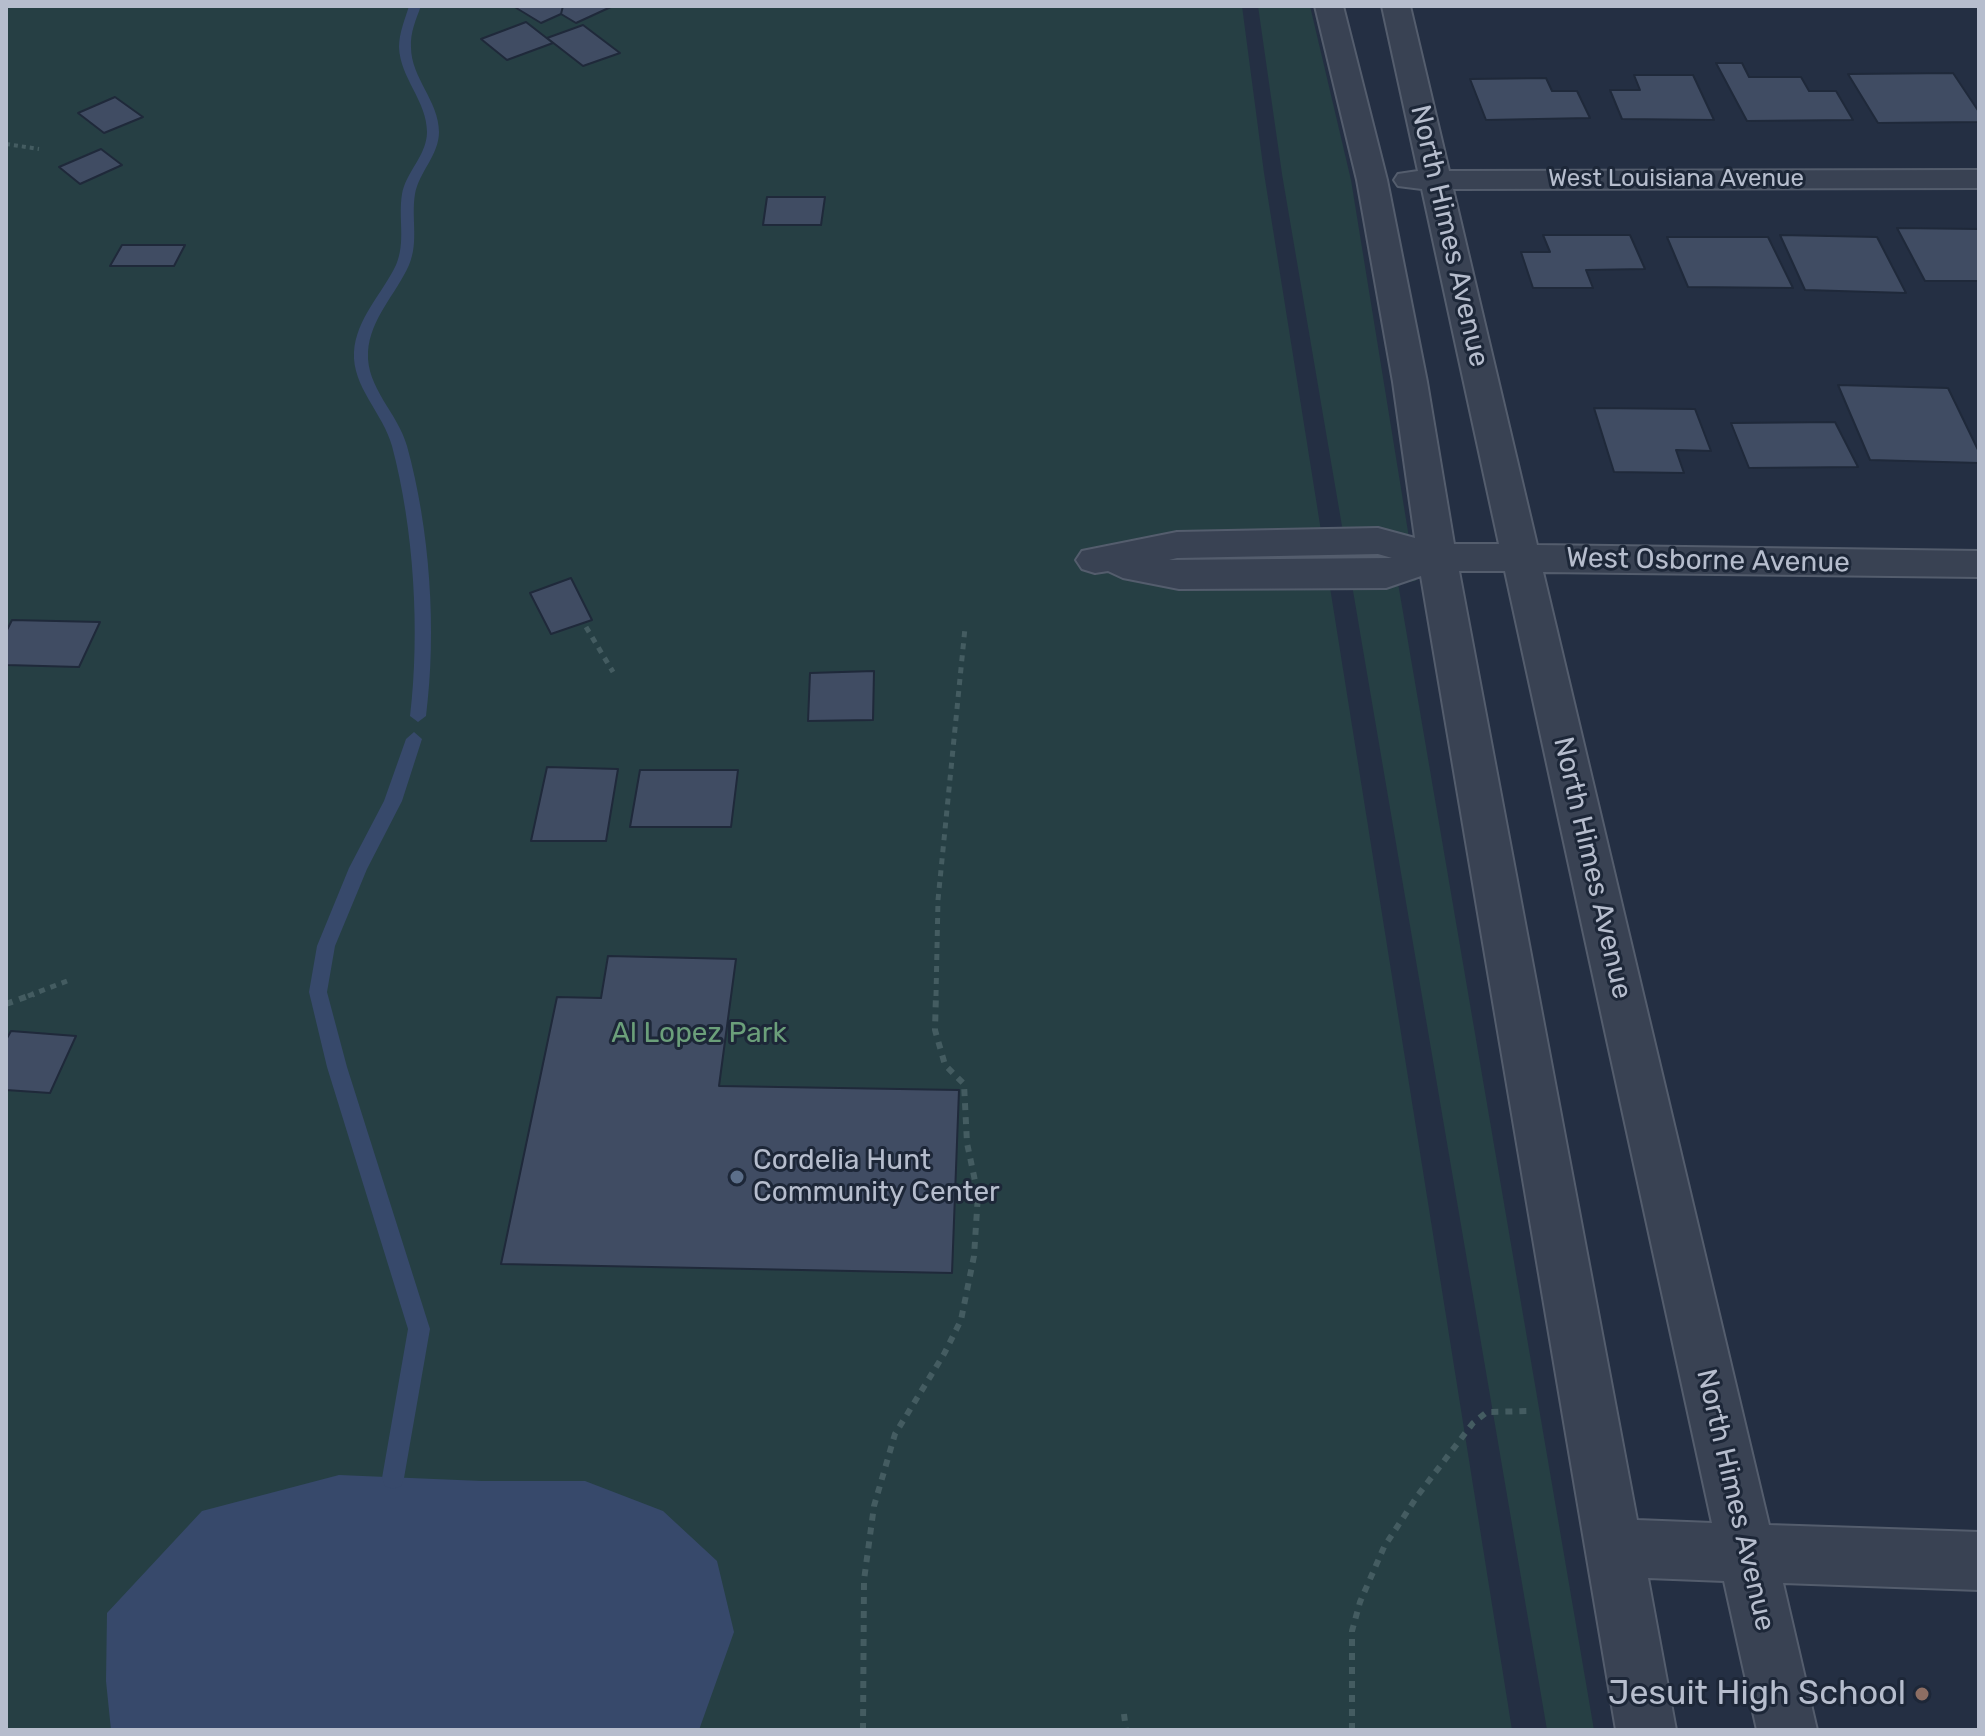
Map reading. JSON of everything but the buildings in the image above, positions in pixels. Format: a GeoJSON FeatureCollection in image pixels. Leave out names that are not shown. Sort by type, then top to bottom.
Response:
{"type":"FeatureCollection","features":[{"type":"Feature","properties":{"kind":"street"},"geometry":{"type":"LineString","coordinates":[[1329,6],[1372,180],[1410,382],[1437,557],[1646,1730]]}},
{"type":"Feature","properties":{"kind":"street","name":"North Himes Avenue"},"geometry":{"type":"LineString","coordinates":[[1396,6],[1787,1730]]}},
{"type":"Feature","properties":{"kind":"street","name":"West Louisiana Avenue"},"geometry":{"type":"LineString","coordinates":[[1372,180],[1979,179]]}},
{"type":"Feature","properties":{"kind":"street"},"geometry":{"type":"LineString","coordinates":[[1378,541],[1437,557],[1386,574],[1179,575],[1095,560],[1177,545],[1378,541]]}},
{"type":"Feature","properties":{"kind":"street","name":"West Osborne Avenue"},"geometry":{"type":"LineString","coordinates":[[1437,557],[1979,564]]}},
{"type":"Feature","properties":{"kind":"street"},"geometry":{"type":"LineString","coordinates":[[1612,1548],[1746,1550],[1979,1561]]}},
{"type":"Feature","properties":{"kind":"path"},"geometry":{"type":"LineString","coordinates":[[6,144],[39,149]]}},
{"type":"Feature","properties":{"kind":"path"},"geometry":{"type":"LineString","coordinates":[[586,627],[613,672]]}},
{"type":"Feature","properties":{"kind":"path"},"geometry":{"type":"LineString","coordinates":[[863,1730],[862,1595],[874,1510],[894,1437],[906,1410],[956,1339],[966,1302],[977,1233],[977,1179],[968,1148],[964,1084],[945,1065],[935,1030],[938,900],[965,628]]}},
{"type":"Feature","properties":{"kind":"path"},"geometry":{"type":"LineString","coordinates":[[6,1004],[67,981]]}},
{"type":"Feature","properties":{"kind":"path"},"geometry":{"type":"LineString","coordinates":[[1352,1730],[1352,1632],[1368,1580],[1400,1520],[1487,1412],[1540,1411]]}},
{"type":"Feature","properties":{"kind":"path"},"geometry":{"type":"LineString","coordinates":[[1124,1714],[1126,1730]]}},
{"type":"Feature","properties":{"kind":"green space","name":"Al Lopez Park"},"geometry":{"type":"Polygon","coordinates":[[[6,6],[1242,6],[1264,173],[1512,1730],[6,1730],[6,6]]]}},
{"type":"Feature","properties":{"kind":"green space"},"geometry":{"type":"Polygon","coordinates":[[[1258,6],[1310,6],[1351,180],[1416,581],[1398,583],[1594,1730],[1547,1730],[1282,174],[1258,6]]]}},
{"type":"Feature","properties":{"kind":"water"},"geometry":{"type":"Polygon","coordinates":[[[339,1475],[482,1481],[585,1481],[663,1511],[717,1561],[734,1632],[699,1730],[111,1730],[106,1681],[107,1613],[202,1511],[339,1475]]]}},
{"type":"Feature","properties":{"kind":"waterway"},"geometry":{"type":"LineString","coordinates":[[415,6],[406,37],[406,58],[429,112],[433,134],[411,184],[407,253],[398,275],[368,325],[361,353],[364,376],[393,430],[405,471],[421,584],[423,663],[418,716]]}},
{"type":"Feature","properties":{"kind":"waterway"},"geometry":{"type":"LineString","coordinates":[[393,1478],[419,1329],[337,1067],[318,992],[326,946],[358,868],[393,801],[414,739]]}},
{"type":"Feature","properties":{"kind":"place","name":"Cordelia Hunt Community Center"},"geometry":{"type":"Point","coordinates":[737,1177]}},
{"type":"Feature","properties":{"kind":"place","name":"Jesuit High School"},"geometry":{"type":"Point","coordinates":[1922,1694]}}]}
